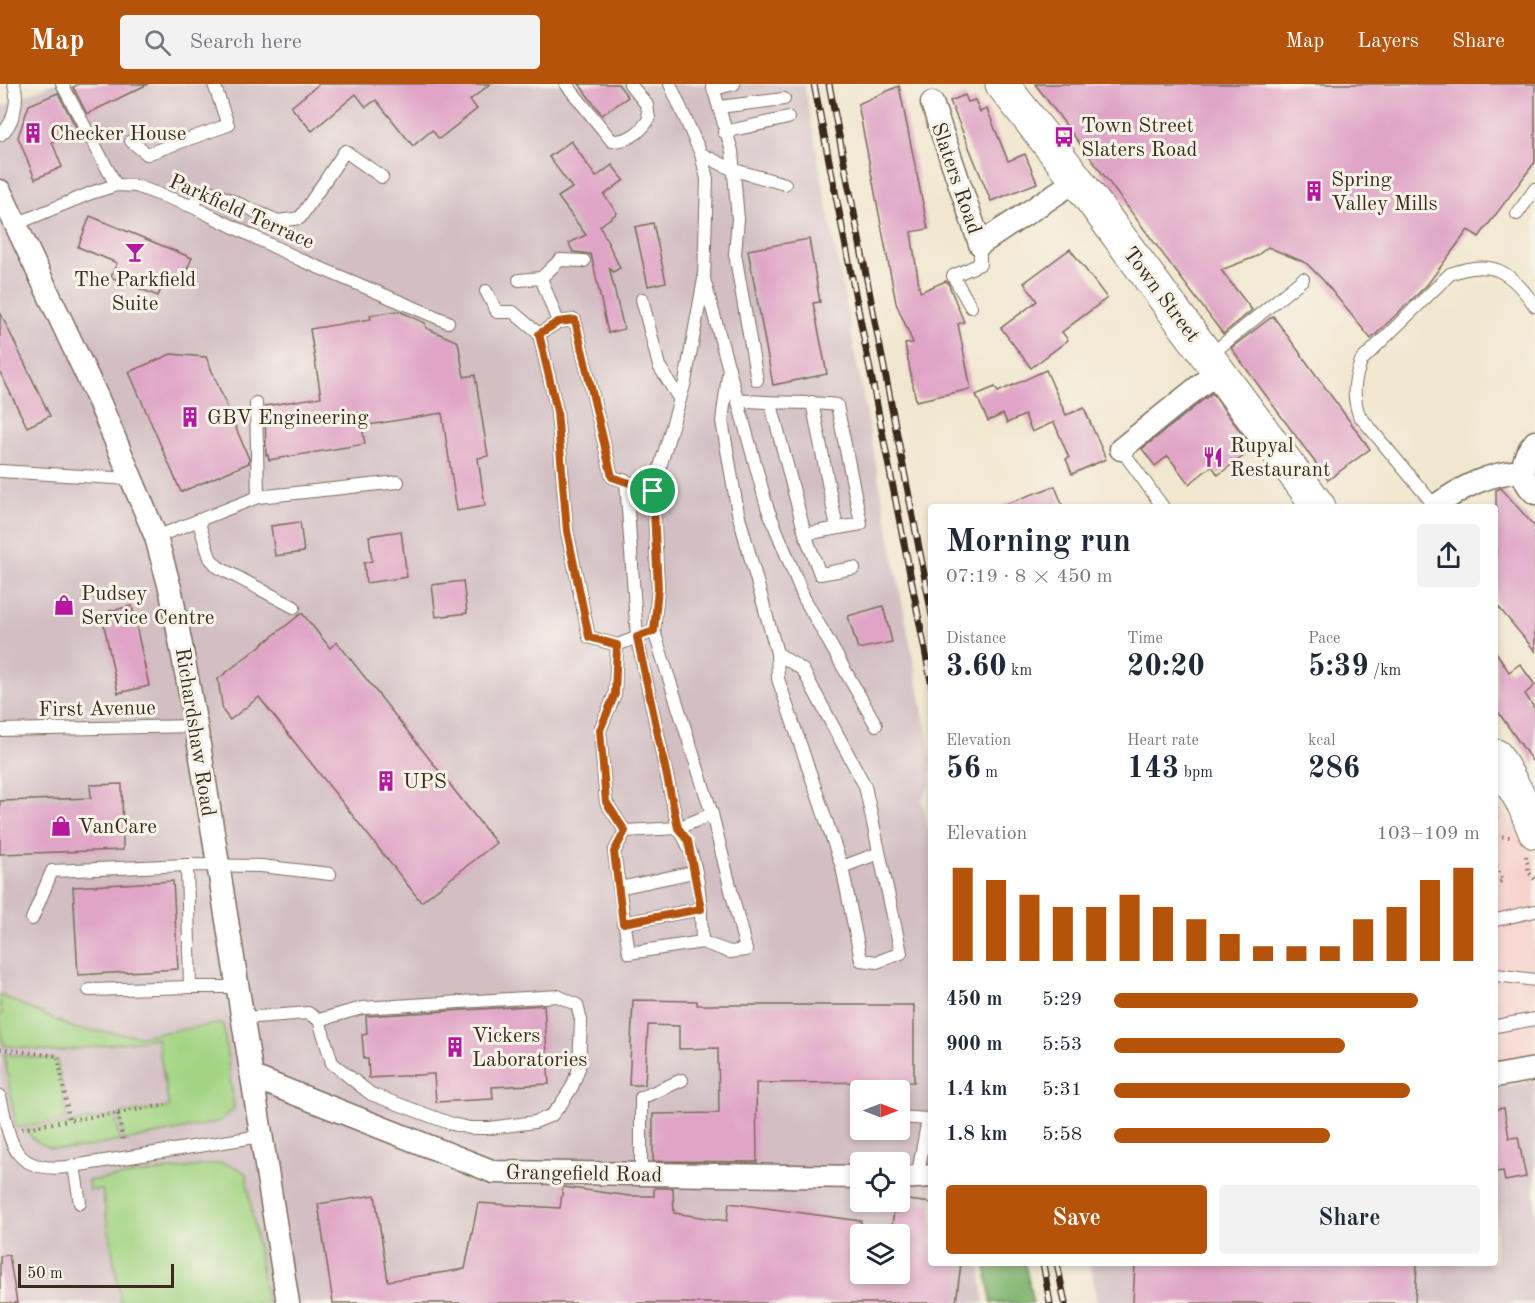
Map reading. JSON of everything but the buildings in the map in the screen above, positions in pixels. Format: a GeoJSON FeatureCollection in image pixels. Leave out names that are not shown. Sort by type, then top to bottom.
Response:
{"type":"FeatureCollection","features":[{"type":"Feature","properties":{"kind":"main road","name":"Town Street"},"geometry":{"type":"LineString","coordinates":[[1002,84],[1077,180],[1317,504]]}},
{"type":"Feature","properties":{"kind":"main road"},"geometry":{"type":"LineString","coordinates":[[1498,760],[1522,812]]}},
{"type":"Feature","properties":{"kind":"street","name":"Slaters Road"},"geometry":{"type":"LineString","coordinates":[[932,103],[980,244],[1077,180]]}},
{"type":"Feature","properties":{"kind":"street","name":"Richardshaw Road"},"geometry":{"type":"LineString","coordinates":[[0,191],[98,399],[130,480],[156,537],[183,648],[288,1303]]}},
{"type":"Feature","properties":{"kind":"street"},"geometry":{"type":"LineString","coordinates":[[1121,449],[1213,364]]}},
{"type":"Feature","properties":{"kind":"street"},"geometry":{"type":"LineString","coordinates":[[1535,442],[1523,460],[1526,482],[1535,493]]}},
{"type":"Feature","properties":{"kind":"street"},"geometry":{"type":"LineString","coordinates":[[1440,504],[1481,479],[1503,472],[1523,471]]}},
{"type":"Feature","properties":{"kind":"street"},"geometry":{"type":"LineString","coordinates":[[1498,1076],[1535,1069]]}},
{"type":"Feature","properties":{"kind":"street","name":"Grangefield Road"},"geometry":{"type":"LineString","coordinates":[[253,1077],[494,1172],[850,1177]]}},
{"type":"Feature","properties":{"kind":"lane"},"geometry":{"type":"LineString","coordinates":[[0,135],[6,130],[14,110],[18,95],[14,84]]}},
{"type":"Feature","properties":{"kind":"lane"},"geometry":{"type":"LineString","coordinates":[[16,224],[116,185],[62,84]]}},
{"type":"Feature","properties":{"kind":"lane"},"geometry":{"type":"LineString","coordinates":[[131,141],[147,154],[228,125],[214,84]]}},
{"type":"Feature","properties":{"kind":"lane"},"geometry":{"type":"LineString","coordinates":[[566,84],[612,141],[624,141],[641,131],[649,119],[647,105],[630,84]]}},
{"type":"Feature","properties":{"kind":"lane"},"geometry":{"type":"LineString","coordinates":[[625,831],[614,852],[628,953],[702,942],[730,952],[746,950],[712,814],[654,631],[658,588],[653,491],[680,400],[704,279],[707,179],[702,154],[670,84]]}},
{"type":"Feature","properties":{"kind":"lane"},"geometry":{"type":"LineString","coordinates":[[734,84],[713,86],[724,132],[732,151],[738,219],[735,254],[757,380]]}},
{"type":"Feature","properties":{"kind":"lane"},"geometry":{"type":"LineString","coordinates":[[719,107],[784,99]]}},
{"type":"Feature","properties":{"kind":"lane"},"geometry":{"type":"LineString","coordinates":[[724,132],[788,118]]}},
{"type":"Feature","properties":{"kind":"lane"},"geometry":{"type":"LineString","coordinates":[[191,206],[200,196],[210,191],[278,220],[300,218],[345,152],[382,177]]}},
{"type":"Feature","properties":{"kind":"lane"},"geometry":{"type":"LineString","coordinates":[[702,154],[734,170],[785,184]]}},
{"type":"Feature","properties":{"kind":"lane","name":"Parkfield Terrace"},"geometry":{"type":"LineString","coordinates":[[116,185],[135,186],[191,206],[302,260],[448,322]]}},
{"type":"Feature","properties":{"kind":"lane"},"geometry":{"type":"LineString","coordinates":[[1517,214],[1535,189]]}},
{"type":"Feature","properties":{"kind":"lane"},"geometry":{"type":"LineString","coordinates":[[971,307],[953,276],[980,264],[980,244]]}},
{"type":"Feature","properties":{"kind":"lane"},"geometry":{"type":"LineString","coordinates":[[519,280],[541,278],[560,260],[584,261]]}},
{"type":"Feature","properties":{"kind":"lane"},"geometry":{"type":"LineString","coordinates":[[1433,504],[1359,415],[1353,398],[1355,379],[1361,361],[1450,274],[1468,267],[1489,267],[1507,274],[1523,288],[1535,306]]}},
{"type":"Feature","properties":{"kind":"lane"},"geometry":{"type":"LineString","coordinates":[[541,278],[558,322]]}},
{"type":"Feature","properties":{"kind":"lane"},"geometry":{"type":"LineString","coordinates":[[704,279],[767,507],[804,598],[876,725]]}},
{"type":"Feature","properties":{"kind":"lane"},"geometry":{"type":"LineString","coordinates":[[1213,364],[1303,279]]}},
{"type":"Feature","properties":{"kind":"lane"},"geometry":{"type":"LineString","coordinates":[[486,291],[497,312],[513,312],[539,334],[557,411],[567,531],[589,637],[617,645],[654,631]]}},
{"type":"Feature","properties":{"kind":"lane"},"geometry":{"type":"LineString","coordinates":[[642,299],[659,366],[680,400]]}},
{"type":"Feature","properties":{"kind":"lane"},"geometry":{"type":"LineString","coordinates":[[539,334],[558,322],[575,320],[612,477],[627,480],[653,491]]}},
{"type":"Feature","properties":{"kind":"lane"},"geometry":{"type":"LineString","coordinates":[[729,368],[722,421],[738,513],[777,653],[777,679],[842,867],[861,960],[877,962],[901,953],[865,786],[803,670],[777,653]]}},
{"type":"Feature","properties":{"kind":"lane"},"geometry":{"type":"LineString","coordinates":[[738,400],[771,404],[812,402],[837,405],[861,524],[805,534]]}},
{"type":"Feature","properties":{"kind":"lane"},"geometry":{"type":"LineString","coordinates":[[812,402],[837,528]]}},
{"type":"Feature","properties":{"kind":"lane"},"geometry":{"type":"LineString","coordinates":[[256,404],[258,496]]}},
{"type":"Feature","properties":{"kind":"lane"},"geometry":{"type":"LineString","coordinates":[[771,404],[805,534],[820,574],[854,568]]}},
{"type":"Feature","properties":{"kind":"lane"},"geometry":{"type":"LineString","coordinates":[[1121,449],[1161,504]]}},
{"type":"Feature","properties":{"kind":"lane"},"geometry":{"type":"LineString","coordinates":[[0,471],[130,480]]}},
{"type":"Feature","properties":{"kind":"lane"},"geometry":{"type":"LineString","coordinates":[[627,480],[637,637],[678,828],[688,841],[701,909],[702,942]]}},
{"type":"Feature","properties":{"kind":"lane"},"geometry":{"type":"LineString","coordinates":[[156,537],[258,496],[398,482]]}},
{"type":"Feature","properties":{"kind":"lane"},"geometry":{"type":"LineString","coordinates":[[198,520],[210,558],[218,567],[294,607]]}},
{"type":"Feature","properties":{"kind":"lane"},"geometry":{"type":"LineString","coordinates":[[617,645],[615,694],[600,730],[606,802],[625,831]]}},
{"type":"Feature","properties":{"kind":"lane","name":"First Avenue"},"geometry":{"type":"LineString","coordinates":[[0,730],[196,726]]}},
{"type":"Feature","properties":{"kind":"lane"},"geometry":{"type":"LineString","coordinates":[[625,831],[678,828],[712,814]]}},
{"type":"Feature","properties":{"kind":"lane"},"geometry":{"type":"LineString","coordinates":[[842,867],[879,853]]}},
{"type":"Feature","properties":{"kind":"lane"},"geometry":{"type":"LineString","coordinates":[[187,865],[190,987]]}},
{"type":"Feature","properties":{"kind":"lane"},"geometry":{"type":"LineString","coordinates":[[32,919],[52,871],[218,865],[330,874]]}},
{"type":"Feature","properties":{"kind":"lane"},"geometry":{"type":"LineString","coordinates":[[619,888],[694,872]]}},
{"type":"Feature","properties":{"kind":"lane"},"geometry":{"type":"LineString","coordinates":[[623,923],[701,909]]}},
{"type":"Feature","properties":{"kind":"lane"},"geometry":{"type":"LineString","coordinates":[[1498,920],[1535,911]]}},
{"type":"Feature","properties":{"kind":"lane"},"geometry":{"type":"LineString","coordinates":[[1498,975],[1535,980]]}},
{"type":"Feature","properties":{"kind":"lane"},"geometry":{"type":"LineString","coordinates":[[89,990],[238,987]]}},
{"type":"Feature","properties":{"kind":"lane"},"geometry":{"type":"LineString","coordinates":[[243,1018],[308,1013],[319,1020],[332,1063],[371,1094],[470,1128],[535,1122],[552,1114],[572,1087],[582,1049],[581,1020],[577,1005],[558,996],[362,1008],[319,1020]]}},
{"type":"Feature","properties":{"kind":"lane"},"geometry":{"type":"LineString","coordinates":[[1498,1026],[1535,1019]]}},
{"type":"Feature","properties":{"kind":"lane"},"geometry":{"type":"LineString","coordinates":[[641,1174],[641,1098],[682,1080]]}},
{"type":"Feature","properties":{"kind":"lane"},"geometry":{"type":"LineString","coordinates":[[0,1096],[13,1148],[20,1158],[41,1169],[74,1166],[261,1136]]}},
{"type":"Feature","properties":{"kind":"lane"},"geometry":{"type":"LineString","coordinates":[[910,1118],[927,1119],[916,1177]]}},
{"type":"Feature","properties":{"kind":"lane"},"geometry":{"type":"LineString","coordinates":[[74,1166],[80,1203]]}},
{"type":"Feature","properties":{"kind":"path"},"geometry":{"type":"LineString","coordinates":[[1498,816],[1522,812]]}},
{"type":"Feature","properties":{"kind":"path"},"geometry":{"type":"LineString","coordinates":[[1498,870],[1503,880],[1498,883]]}},
{"type":"Feature","properties":{"kind":"path"},"geometry":{"type":"LineString","coordinates":[[0,1049],[58,1056],[69,1120]]}},
{"type":"Feature","properties":{"kind":"path"},"geometry":{"type":"LineString","coordinates":[[9,1132],[166,1105]]}},
{"type":"Feature","properties":{"kind":"path"},"geometry":{"type":"LineString","coordinates":[[118,1113],[125,1158]]}},
{"type":"Feature","properties":{"kind":"shaded area"},"geometry":{"type":"Polygon","coordinates":[[[51,84],[804,84],[928,738],[928,788],[922,800],[928,828],[928,1266],[980,1266],[984,1303],[0,1303],[0,107],[51,84]]]}},
{"type":"Feature","properties":{"kind":"shaded area"},"geometry":{"type":"Polygon","coordinates":[[[1498,804],[1535,858],[1535,1052],[1498,1059],[1498,804]]]}},
{"type":"Feature","properties":{"kind":"shaded area"},"geometry":{"type":"Polygon","coordinates":[[[1535,1080],[1535,1303],[1097,1303],[1091,1266],[1498,1266],[1498,1088],[1535,1080]]]}},
{"type":"Feature","properties":{"kind":"green space"},"geometry":{"type":"Polygon","coordinates":[[[0,995],[76,1029],[140,1036],[223,1023],[234,1108],[222,1120],[213,1123],[124,1141],[120,1114],[169,1107],[157,1038],[55,1052],[3,1045],[0,1015],[3,1014],[0,1010],[0,995]]]}},
{"type":"Feature","properties":{"kind":"green space"},"geometry":{"type":"Polygon","coordinates":[[[4,1054],[57,1060],[67,1119],[16,1128],[4,1054]]]}},
{"type":"Feature","properties":{"kind":"green space"},"geometry":{"type":"Polygon","coordinates":[[[115,1116],[120,1141],[82,1148],[57,1149],[45,1146],[35,1140],[26,1130],[115,1116]]]}},
{"type":"Feature","properties":{"kind":"green space"},"geometry":{"type":"Polygon","coordinates":[[[222,1163],[238,1168],[246,1174],[267,1303],[121,1303],[102,1190],[89,1190],[88,1181],[222,1163]]]}},
{"type":"Feature","properties":{"kind":"green space"},"geometry":{"type":"Polygon","coordinates":[[[985,1266],[1026,1266],[1033,1303],[991,1303],[985,1266]]]}},
{"type":"Feature","properties":{"kind":"railway"},"geometry":{"type":"LineString","coordinates":[[814,84],[928,666]]}},
{"type":"Feature","properties":{"kind":"railway"},"geometry":{"type":"LineString","coordinates":[[829,84],[928,594]]}},
{"type":"Feature","properties":{"kind":"railway"},"geometry":{"type":"LineString","coordinates":[[1044,1266],[1050,1303]]}},
{"type":"Feature","properties":{"kind":"railway"},"geometry":{"type":"LineString","coordinates":[[1058,1266],[1065,1303]]}},
{"type":"Feature","properties":{"kind":"place","name":"Checker House"},"geometry":{"type":"Point","coordinates":[33,133]}},
{"type":"Feature","properties":{"kind":"place","name":"Town Street Slaters Road"},"geometry":{"type":"Point","coordinates":[1064,137]}},
{"type":"Feature","properties":{"kind":"place","name":"Spring Valley Mills"},"geometry":{"type":"Point","coordinates":[1314,191]}},
{"type":"Feature","properties":{"kind":"place","name":"The Parkfield Suite"},"geometry":{"type":"Point","coordinates":[135,252]}},
{"type":"Feature","properties":{"kind":"place","name":"GBV Engineering"},"geometry":{"type":"Point","coordinates":[190,417]}},
{"type":"Feature","properties":{"kind":"place","name":"Rupyal Restaurant"},"geometry":{"type":"Point","coordinates":[1213,457]}},
{"type":"Feature","properties":{"kind":"place","name":"Pudsey Service Centre"},"geometry":{"type":"Point","coordinates":[64,605]}},
{"type":"Feature","properties":{"kind":"place","name":"UPS"},"geometry":{"type":"Point","coordinates":[386,781]}},
{"type":"Feature","properties":{"kind":"place","name":"VanCare"},"geometry":{"type":"Point","coordinates":[61,826]}},
{"type":"Feature","properties":{"kind":"place","name":"Vickers Laboratories"},"geometry":{"type":"Point","coordinates":[455,1047]}},
{"type":"Feature","properties":{"kind":"route"},"geometry":{"type":"LineString","coordinates":[[575,320],[612,477],[627,480],[653,491],[658,588],[654,631],[637,637],[678,828],[688,841],[701,909],[623,923],[614,852],[625,831],[606,802],[600,730],[615,694],[617,645],[589,637],[567,531],[557,411],[539,334],[558,322],[575,320]]}}]}
